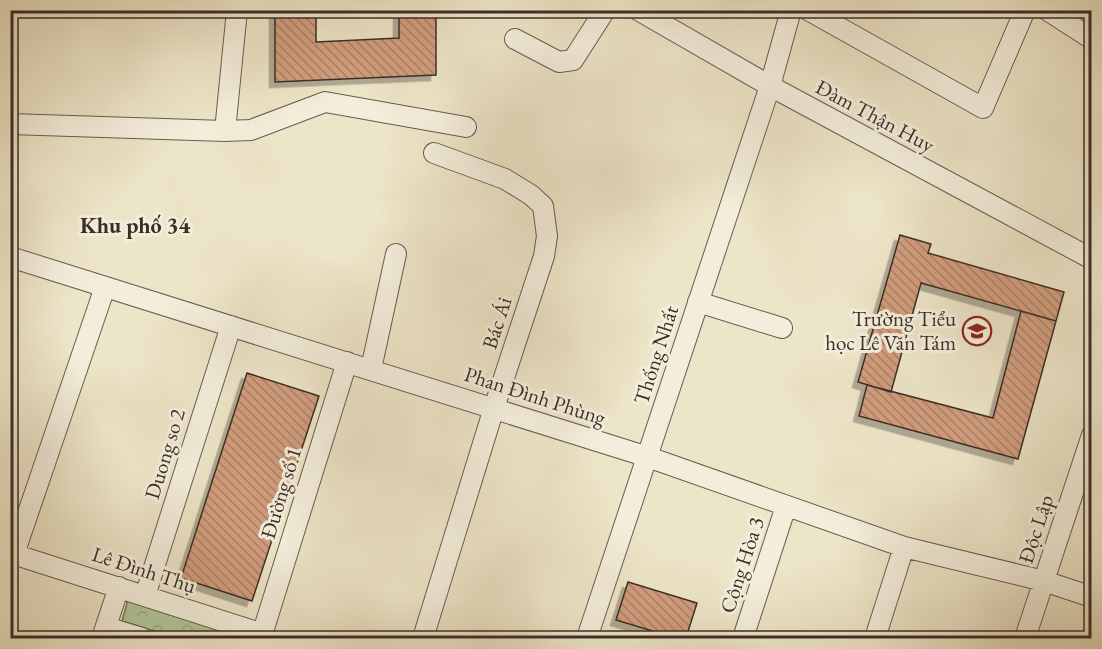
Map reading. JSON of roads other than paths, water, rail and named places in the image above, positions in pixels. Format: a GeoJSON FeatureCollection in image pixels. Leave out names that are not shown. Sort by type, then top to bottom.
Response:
{"type":"FeatureCollection","features":[{"type":"Feature","properties":{"kind":"street"},"geometry":{"type":"LineString","coordinates":[[225,131],[237,10]]}},
{"type":"Feature","properties":{"kind":"street"},"geometry":{"type":"LineString","coordinates":[[515,39],[559,62],[573,60],[605,10]]}},
{"type":"Feature","properties":{"kind":"street"},"geometry":{"type":"LineString","coordinates":[[795,11],[979,105],[1025,10]]}},
{"type":"Feature","properties":{"kind":"street"},"geometry":{"type":"LineString","coordinates":[[1047,10],[1092,39]]}},
{"type":"Feature","properties":{"kind":"street","name":"Thống Nhất"},"geometry":{"type":"LineString","coordinates":[[587,639],[795,11]]}},
{"type":"Feature","properties":{"kind":"street","name":"Đàm Thận Huy"},"geometry":{"type":"LineString","coordinates":[[644,12],[770,86],[1092,259]]}},
{"type":"Feature","properties":{"kind":"street"},"geometry":{"type":"LineString","coordinates":[[10,124],[250,130],[325,102],[466,127]]}},
{"type":"Feature","properties":{"kind":"street","name":"Bác Ái"},"geometry":{"type":"LineString","coordinates":[[423,639],[494,408],[544,256],[547,236],[543,206],[506,179],[434,153]]}},
{"type":"Feature","properties":{"kind":"street"},"geometry":{"type":"LineString","coordinates":[[371,369],[396,254]]}},
{"type":"Feature","properties":{"kind":"street","name":"Phan Đình Phùng"},"geometry":{"type":"LineString","coordinates":[[10,257],[648,457],[904,548],[1044,581],[1092,597]]}},
{"type":"Feature","properties":{"kind":"street"},"geometry":{"type":"LineString","coordinates":[[12,553],[105,287]]}},
{"type":"Feature","properties":{"kind":"street"},"geometry":{"type":"LineString","coordinates":[[698,303],[782,328]]}},
{"type":"Feature","properties":{"kind":"street","name":"Duong so 2"},"geometry":{"type":"LineString","coordinates":[[146,596],[231,326]]}},
{"type":"Feature","properties":{"kind":"street","name":"Đường số 1"},"geometry":{"type":"LineString","coordinates":[[262,636],[347,362]]}},
{"type":"Feature","properties":{"kind":"street","name":"Độc Lập"},"geometry":{"type":"LineString","coordinates":[[1025,639],[1092,435]]}},
{"type":"Feature","properties":{"kind":"street","name":"Cộng Hòa 3"},"geometry":{"type":"LineString","coordinates":[[743,639],[786,506]]}},
{"type":"Feature","properties":{"kind":"street"},"geometry":{"type":"LineString","coordinates":[[875,639],[904,548]]}},
{"type":"Feature","properties":{"kind":"street","name":"Lê Đình Thụ"},"geometry":{"type":"LineString","coordinates":[[12,553],[262,636]]}},
{"type":"Feature","properties":{"kind":"street"},"geometry":{"type":"LineString","coordinates":[[118,587],[104,633],[142,639]]}},
{"type":"Feature","properties":{"kind":"place","name":"Trường Tiểu học Lê Văn Tám"},"geometry":{"type":"Point","coordinates":[977,331]}},
{"type":"Feature","properties":{"kind":"district","name":"Khu phố 34"},"geometry":{"type":"Point","coordinates":[135,225]}}]}
